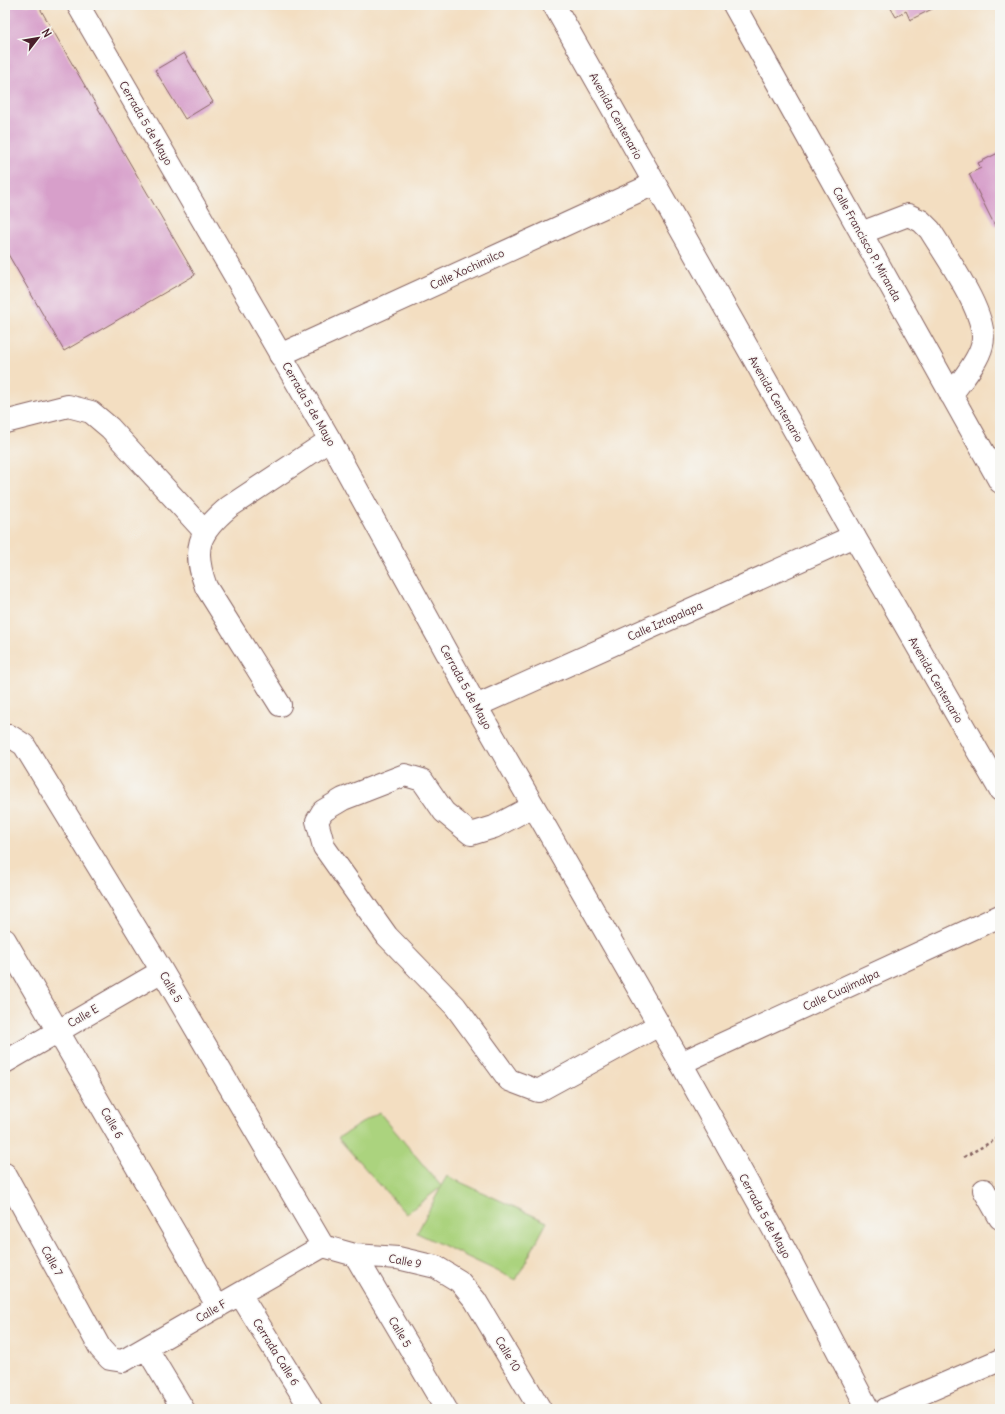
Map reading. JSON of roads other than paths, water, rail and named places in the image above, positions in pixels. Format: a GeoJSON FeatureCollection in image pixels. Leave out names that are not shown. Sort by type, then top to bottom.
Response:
{"type":"FeatureCollection","features":[{"type":"Feature","properties":{"kind":"street","name":"Cerrada 5 de Mayo"},"geometry":{"type":"LineString","coordinates":[[78,5],[330,440],[476,706],[681,1063],[786,1252],[868,1409]]}},
{"type":"Feature","properties":{"kind":"street","name":"Avenida Centenario"},"geometry":{"type":"LineString","coordinates":[[554,5],[654,184],[1000,790]]}},
{"type":"Feature","properties":{"kind":"street","name":"Calle Francisco P. Miranda"},"geometry":{"type":"LineString","coordinates":[[734,5],[1000,482]]}},
{"type":"Feature","properties":{"kind":"street","name":"Calle Xochimilco"},"geometry":{"type":"LineString","coordinates":[[280,355],[654,184]]}},
{"type":"Feature","properties":{"kind":"street"},"geometry":{"type":"LineString","coordinates":[[861,233],[908,215],[921,221],[930,230],[971,298],[982,326],[982,345],[976,359],[951,395]]}},
{"type":"Feature","properties":{"kind":"street"},"geometry":{"type":"LineString","coordinates":[[5,422],[68,406],[91,412],[110,428],[205,532]]}},
{"type":"Feature","properties":{"kind":"street"},"geometry":{"type":"LineString","coordinates":[[280,705],[206,587],[200,570],[198,548],[205,532],[229,507],[330,440]]}},
{"type":"Feature","properties":{"kind":"street","name":"Calle Iztapalapa"},"geometry":{"type":"LineString","coordinates":[[476,706],[854,536]]}},
{"type":"Feature","properties":{"kind":"street","name":"Calle 5"},"geometry":{"type":"LineString","coordinates":[[7,736],[24,744],[162,971],[323,1246]]}},
{"type":"Feature","properties":{"kind":"street"},"geometry":{"type":"LineString","coordinates":[[533,806],[494,827],[471,834],[444,812],[422,780],[405,775],[343,800],[323,811],[317,821],[324,847],[387,936],[455,1006],[509,1080],[538,1091],[659,1025]]}},
{"type":"Feature","properties":{"kind":"street","name":"Calle Cuajimalpa"},"geometry":{"type":"LineString","coordinates":[[681,1063],[1000,916]]}},
{"type":"Feature","properties":{"kind":"street","name":"Calle 6"},"geometry":{"type":"LineString","coordinates":[[5,940],[218,1307]]}},
{"type":"Feature","properties":{"kind":"street","name":"Calle E"},"geometry":{"type":"LineString","coordinates":[[5,1062],[162,971]]}},
{"type":"Feature","properties":{"kind":"street","name":"Calle 7"},"geometry":{"type":"LineString","coordinates":[[5,1174],[100,1348]]}},
{"type":"Feature","properties":{"kind":"street"},"geometry":{"type":"LineString","coordinates":[[984,1190],[1000,1218]]}},
{"type":"Feature","properties":{"kind":"street","name":"Calle 9"},"geometry":{"type":"LineString","coordinates":[[323,1246],[355,1255],[398,1258],[436,1267],[459,1281],[475,1300]]}},
{"type":"Feature","properties":{"kind":"street","name":"Calle F"},"geometry":{"type":"LineString","coordinates":[[100,1348],[110,1359],[124,1362],[323,1246]]}},
{"type":"Feature","properties":{"kind":"street","name":"Calle 5"},"geometry":{"type":"LineString","coordinates":[[355,1255],[446,1409]]}},
{"type":"Feature","properties":{"kind":"street","name":"Cerrada Calle 6"},"geometry":{"type":"LineString","coordinates":[[240,1294],[311,1409]]}},
{"type":"Feature","properties":{"kind":"street","name":"Calle 10"},"geometry":{"type":"LineString","coordinates":[[475,1300],[540,1409]]}},
{"type":"Feature","properties":{"kind":"street"},"geometry":{"type":"LineString","coordinates":[[146,1349],[183,1409]]}},
{"type":"Feature","properties":{"kind":"street"},"geometry":{"type":"LineString","coordinates":[[886,1409],[1000,1360]]}}]}
